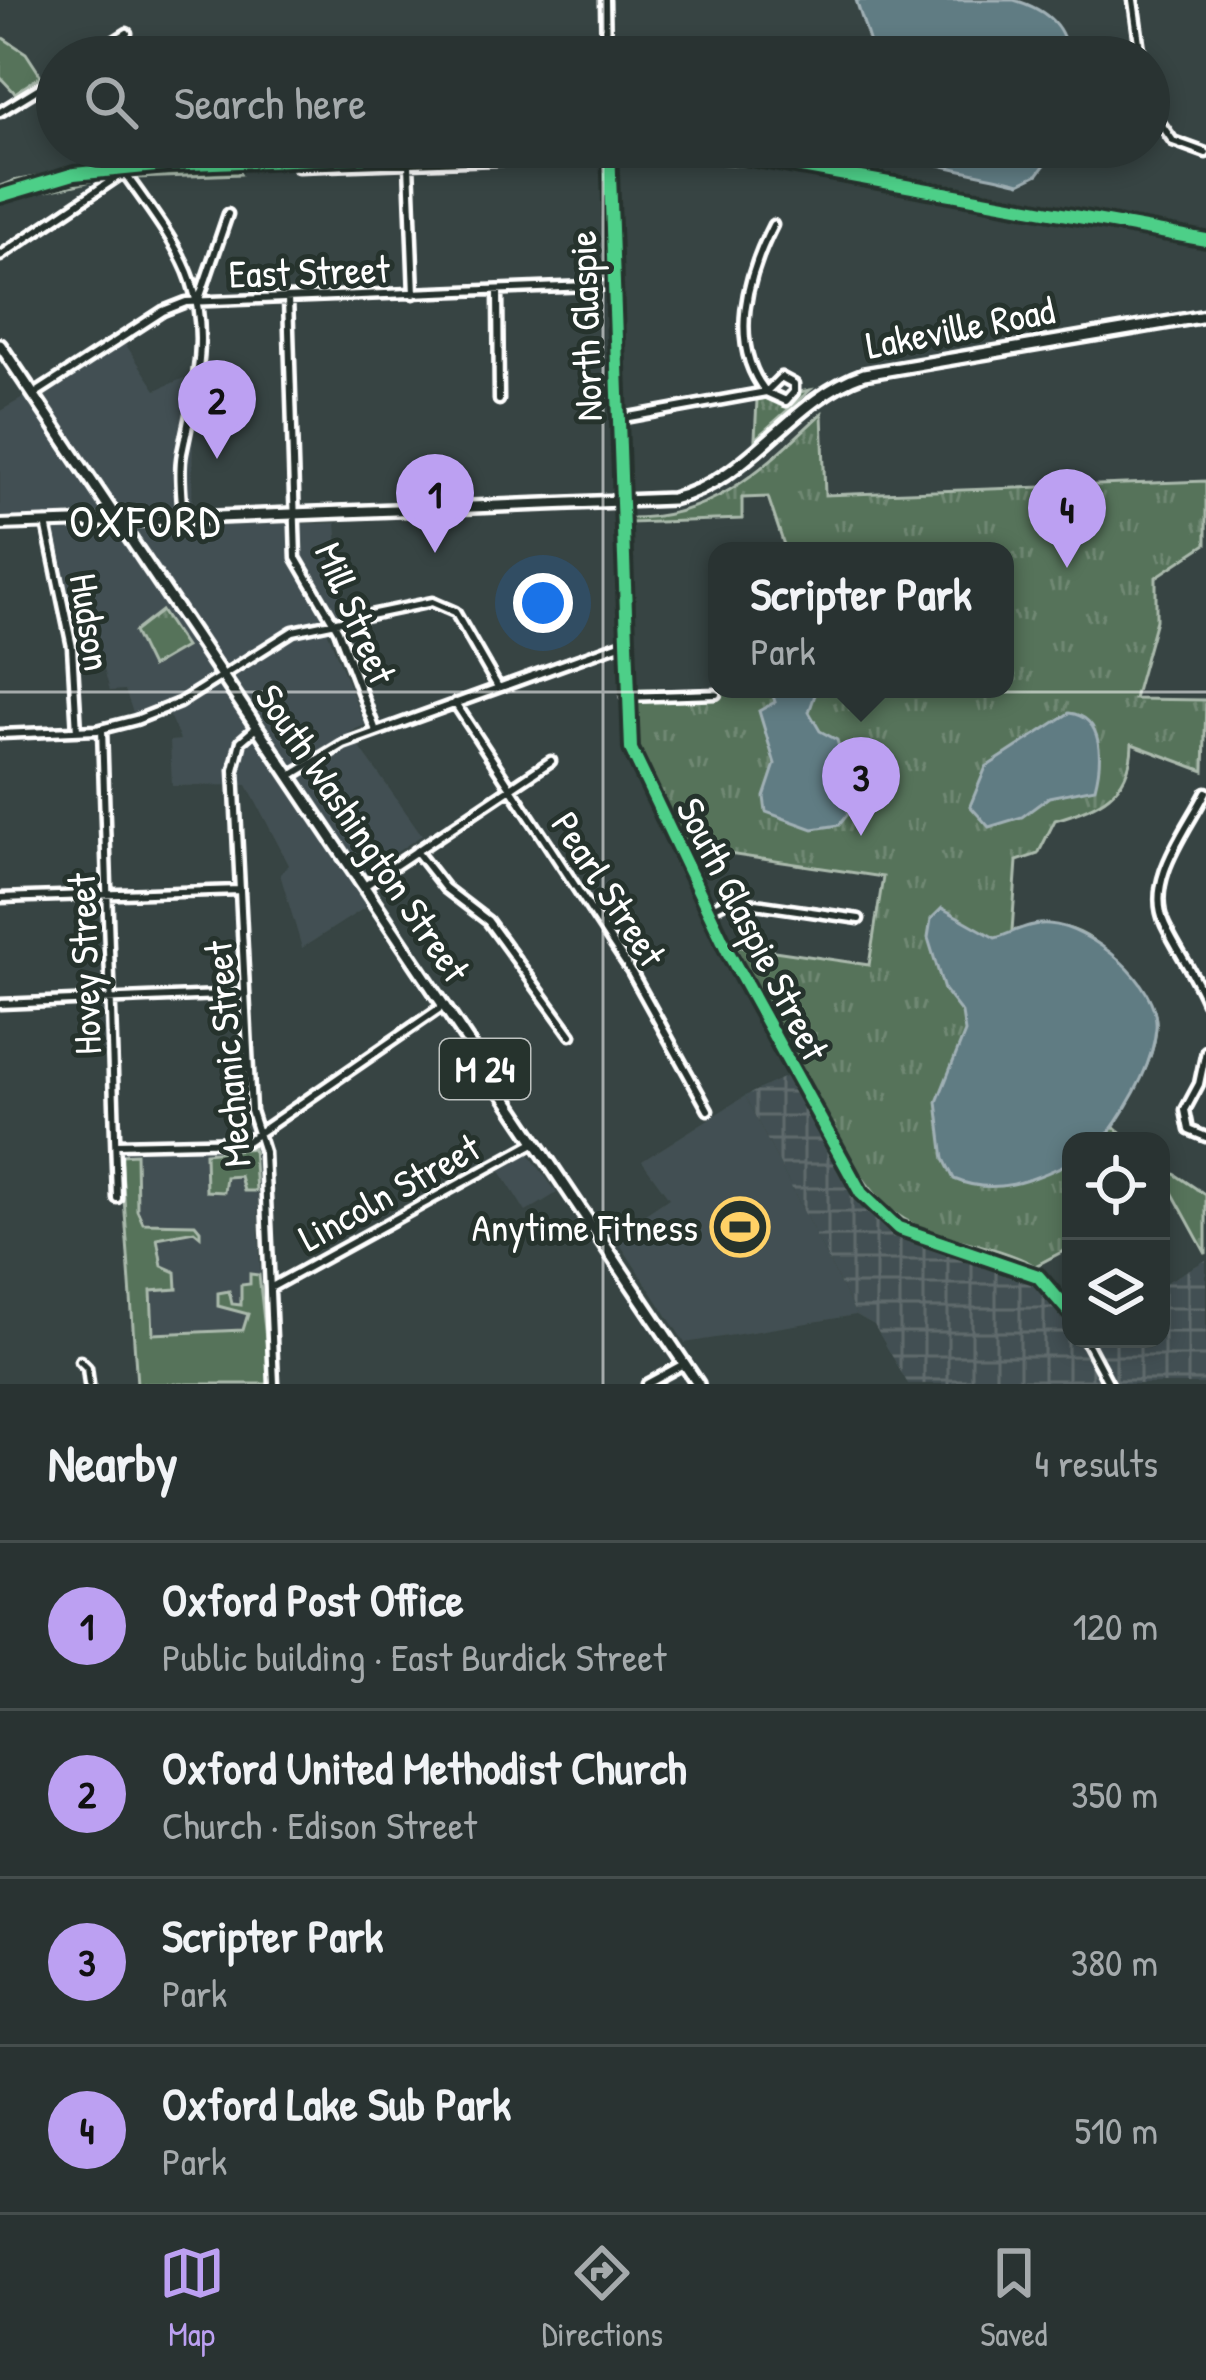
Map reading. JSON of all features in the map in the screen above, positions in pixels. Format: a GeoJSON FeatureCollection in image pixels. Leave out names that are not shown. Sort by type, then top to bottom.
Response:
{"type":"FeatureCollection","features":[{"type":"Feature","properties":{"kind":"main road","name":"Lakeville Road"},"geometry":{"type":"LineString","coordinates":[[117,520],[673,500],[717,483],[818,398],[864,374],[1206,316]]}},
{"type":"Feature","properties":{"kind":"main road","name":"M 24"},"geometry":{"type":"LineString","coordinates":[[0,345],[117,520]]}},
{"type":"Feature","properties":{"kind":"main road","name":"South Washington Street"},"geometry":{"type":"LineString","coordinates":[[117,520],[682,1361]]}},
{"type":"Feature","properties":{"kind":"main road","name":"M 24"},"geometry":{"type":"LineString","coordinates":[[682,1361],[698,1384]]}},
{"type":"Feature","properties":{"kind":"street"},"geometry":{"type":"LineString","coordinates":[[605,0],[606,36]]}},
{"type":"Feature","properties":{"kind":"street"},"geometry":{"type":"LineString","coordinates":[[1133,0],[1138,36]]}},
{"type":"Feature","properties":{"kind":"street"},"geometry":{"type":"LineString","coordinates":[[122,36],[127,33]]}},
{"type":"Feature","properties":{"kind":"street"},"geometry":{"type":"LineString","coordinates":[[0,112],[36,90]]}},
{"type":"Feature","properties":{"kind":"street"},"geometry":{"type":"LineString","coordinates":[[1170,137],[1206,154]]}},
{"type":"Feature","properties":{"kind":"street"},"geometry":{"type":"LineString","coordinates":[[120,168],[187,272],[198,302],[202,369],[191,401],[190,440],[182,449],[183,518]]}},
{"type":"Feature","properties":{"kind":"street"},"geometry":{"type":"LineString","coordinates":[[410,168],[414,294]]}},
{"type":"Feature","properties":{"kind":"street","name":"North Glaspie"},"geometry":{"type":"LineString","coordinates":[[609,168],[619,503]]}},
{"type":"Feature","properties":{"kind":"street"},"geometry":{"type":"LineString","coordinates":[[0,256],[123,173]]}},
{"type":"Feature","properties":{"kind":"street"},"geometry":{"type":"LineString","coordinates":[[198,302],[228,214]]}},
{"type":"Feature","properties":{"kind":"street"},"geometry":{"type":"LineString","coordinates":[[618,419],[766,392],[782,377],[794,384],[786,401],[766,392],[750,356],[745,313],[755,262],[773,225]]}},
{"type":"Feature","properties":{"kind":"street","name":"East Street"},"geometry":{"type":"LineString","coordinates":[[33,394],[163,311],[198,302],[613,285]]}},
{"type":"Feature","properties":{"kind":"street"},"geometry":{"type":"LineString","coordinates":[[498,290],[499,400]]}},
{"type":"Feature","properties":{"kind":"street","name":"Mill Street"},"geometry":{"type":"LineString","coordinates":[[288,298],[299,569],[333,621],[376,731]]}},
{"type":"Feature","properties":{"kind":"street","name":"South Glaspie Street"},"geometry":{"type":"LineString","coordinates":[[619,503],[631,749],[706,911],[861,1193],[898,1228],[1038,1276],[1062,1304]]}},
{"type":"Feature","properties":{"kind":"street"},"geometry":{"type":"LineString","coordinates":[[0,525],[117,520]]}},
{"type":"Feature","properties":{"kind":"street","name":"Hudson"},"geometry":{"type":"LineString","coordinates":[[46,523],[73,650],[77,731]]}},
{"type":"Feature","properties":{"kind":"street"},"geometry":{"type":"LineString","coordinates":[[0,734],[102,729],[170,707],[288,633],[444,603],[458,617],[499,687]]}},
{"type":"Feature","properties":{"kind":"street"},"geometry":{"type":"LineString","coordinates":[[289,777],[333,748],[623,643]]}},
{"type":"Feature","properties":{"kind":"street"},"geometry":{"type":"LineString","coordinates":[[626,697],[708,694]]}},
{"type":"Feature","properties":{"kind":"street","name":"Pearl Street"},"geometry":{"type":"LineString","coordinates":[[455,703],[640,987],[708,1110]]}},
{"type":"Feature","properties":{"kind":"street","name":"Mechanic Street"},"geometry":{"type":"LineString","coordinates":[[256,728],[242,741],[234,759],[250,1111],[264,1152],[274,1384]]}},
{"type":"Feature","properties":{"kind":"street","name":"Hovey Street"},"geometry":{"type":"LineString","coordinates":[[102,729],[117,1198]]}},
{"type":"Feature","properties":{"kind":"street"},"geometry":{"type":"LineString","coordinates":[[362,886],[551,761]]}},
{"type":"Feature","properties":{"kind":"street"},"geometry":{"type":"LineString","coordinates":[[1206,792],[1165,873],[1159,901],[1165,924],[1206,1002]]}},
{"type":"Feature","properties":{"kind":"street"},"geometry":{"type":"LineString","coordinates":[[416,851],[445,888],[484,916],[571,1035]]}},
{"type":"Feature","properties":{"kind":"street"},"geometry":{"type":"LineString","coordinates":[[0,898],[240,890]]}},
{"type":"Feature","properties":{"kind":"street"},"geometry":{"type":"LineString","coordinates":[[706,911],[728,900],[859,920]]}},
{"type":"Feature","properties":{"kind":"street"},"geometry":{"type":"LineString","coordinates":[[0,1004],[245,994]]}},
{"type":"Feature","properties":{"kind":"street"},"geometry":{"type":"LineString","coordinates":[[117,1144],[247,1141],[442,1006]]}},
{"type":"Feature","properties":{"kind":"street"},"geometry":{"type":"LineString","coordinates":[[1206,1051],[1184,1115],[1190,1130],[1206,1137]]}},
{"type":"Feature","properties":{"kind":"street","name":"Lincoln Street"},"geometry":{"type":"LineString","coordinates":[[270,1288],[534,1142]]}},
{"type":"Feature","properties":{"kind":"street"},"geometry":{"type":"LineString","coordinates":[[1090,1348],[1109,1384]]}},
{"type":"Feature","properties":{"kind":"street"},"geometry":{"type":"LineString","coordinates":[[80,1360],[87,1367],[89,1384]]}},
{"type":"Feature","properties":{"kind":"street"},"geometry":{"type":"LineString","coordinates":[[647,1384],[682,1361]]}},
{"type":"Feature","properties":{"kind":"shaded area"},"geometry":{"type":"Polygon","coordinates":[[[124,342],[156,390],[184,378],[193,410],[192,524],[336,523],[343,614],[321,616],[365,725],[349,732],[422,835],[364,874],[380,898],[302,948],[280,874],[289,865],[247,785],[172,786],[170,741],[180,740],[165,706],[133,713],[125,690],[110,691],[98,646],[78,651],[52,528],[0,530],[0,411],[124,342]]]}},
{"type":"Feature","properties":{"kind":"shaded area"},"geometry":{"type":"Polygon","coordinates":[[[791,1074],[861,1208],[897,1235],[1022,1277],[1059,1306],[1062,1348],[1170,1348],[1170,1280],[1206,1260],[1206,1384],[908,1384],[874,1325],[856,1315],[745,1096],[791,1074]]]}},
{"type":"Feature","properties":{"kind":"shaded area"},"geometry":{"type":"Polygon","coordinates":[[[745,1096],[856,1315],[685,1343],[614,1235],[669,1198],[642,1161],[745,1096]]]}},
{"type":"Feature","properties":{"kind":"shaded area"},"geometry":{"type":"Polygon","coordinates":[[[256,1143],[264,1384],[137,1384],[122,1144],[256,1143]]]}},
{"type":"Feature","properties":{"kind":"shaded area"},"geometry":{"type":"Polygon","coordinates":[[[529,1154],[557,1193],[526,1212],[500,1171],[529,1154]]]}},
{"type":"Feature","properties":{"kind":"green space"},"geometry":{"type":"Polygon","coordinates":[[[0,36],[26,53],[36,68],[36,79],[15,93],[0,77],[0,36]]]}},
{"type":"Feature","properties":{"kind":"green space"},"geometry":{"type":"Polygon","coordinates":[[[86,168],[114,171],[0,203],[0,186],[86,168]]]}},
{"type":"Feature","properties":{"kind":"green space"},"geometry":{"type":"Polygon","coordinates":[[[130,168],[236,168],[240,174],[137,178],[130,168]]]}},
{"type":"Feature","properties":{"kind":"green space"},"geometry":{"type":"Polygon","coordinates":[[[765,168],[853,168],[1206,232],[1206,248],[765,168]]]}},
{"type":"Feature","properties":{"kind":"green space"},"geometry":{"type":"Polygon","coordinates":[[[810,390],[755,439],[757,400],[810,390]]]}},
{"type":"Feature","properties":{"kind":"green space"},"geometry":{"type":"Polygon","coordinates":[[[822,413],[825,495],[1206,481],[1206,544],[1156,577],[1156,620],[1134,699],[1206,700],[1204,771],[1132,744],[1118,787],[1098,804],[1055,820],[1038,854],[1017,861],[1012,931],[1050,926],[1093,940],[1144,993],[1156,1024],[1147,1065],[1113,1126],[1120,1132],[1062,1132],[1062,1252],[1035,1266],[912,1224],[876,1195],[832,1130],[734,945],[869,965],[883,877],[681,847],[642,773],[636,773],[634,690],[708,690],[708,698],[1014,698],[1014,542],[783,542],[768,497],[742,498],[742,519],[630,523],[630,518],[660,516],[713,499],[758,470],[822,413]]]}},
{"type":"Feature","properties":{"kind":"green space"},"geometry":{"type":"Polygon","coordinates":[[[161,611],[185,647],[151,667],[134,632],[161,611]]]}},
{"type":"Feature","properties":{"kind":"green space"},"geometry":{"type":"Polygon","coordinates":[[[253,1148],[256,1191],[244,1191],[240,1176],[226,1177],[224,1192],[206,1191],[205,1153],[253,1148]]]}},
{"type":"Feature","properties":{"kind":"green space"},"geometry":{"type":"Polygon","coordinates":[[[136,1154],[137,1210],[143,1223],[195,1224],[200,1230],[200,1236],[194,1231],[157,1238],[162,1266],[176,1272],[177,1289],[151,1291],[153,1334],[243,1330],[248,1314],[218,1306],[218,1293],[229,1291],[232,1304],[241,1305],[241,1285],[250,1284],[250,1274],[259,1275],[271,1384],[137,1384],[121,1155],[136,1154]]]}},
{"type":"Feature","properties":{"kind":"green space"},"geometry":{"type":"Polygon","coordinates":[[[1170,1171],[1206,1195],[1206,1254],[1172,1192],[1170,1171]]]}},
{"type":"Feature","properties":{"kind":"water"},"geometry":{"type":"Polygon","coordinates":[[[856,0],[1014,0],[1051,19],[1063,36],[868,36],[856,0]]]}},
{"type":"Feature","properties":{"kind":"water"},"geometry":{"type":"Polygon","coordinates":[[[953,168],[1042,168],[1020,183],[953,168]]]}},
{"type":"Feature","properties":{"kind":"water"},"geometry":{"type":"Polygon","coordinates":[[[774,698],[814,698],[809,712],[820,731],[837,740],[845,767],[848,814],[839,825],[813,829],[766,812],[764,797],[775,764],[759,711],[775,702],[774,698]]]}},
{"type":"Feature","properties":{"kind":"water"},"geometry":{"type":"Polygon","coordinates":[[[1069,713],[1081,716],[1095,731],[1099,765],[1095,788],[1049,797],[1022,817],[989,827],[970,806],[986,767],[1069,713]]]}},
{"type":"Feature","properties":{"kind":"water"},"geometry":{"type":"Polygon","coordinates":[[[942,908],[995,938],[1042,924],[1066,928],[1120,961],[1147,994],[1156,1028],[1144,1072],[1109,1132],[1062,1132],[1062,1166],[999,1186],[954,1179],[944,1159],[937,1102],[965,1032],[962,1013],[944,990],[928,938],[931,919],[942,908]]]}},
{"type":"Feature","properties":{"kind":"cycle path"},"geometry":{"type":"LineString","coordinates":[[0,196],[74,174],[135,168]]}},
{"type":"Feature","properties":{"kind":"cycle path"},"geometry":{"type":"LineString","coordinates":[[610,168],[631,749],[728,952],[861,1193],[898,1228],[1038,1276],[1062,1304]]}},
{"type":"Feature","properties":{"kind":"cycle path"},"geometry":{"type":"LineString","coordinates":[[806,168],[1206,240]]}},
{"type":"Feature","properties":{"kind":"place","name":"Oxford United Methodist Church"},"geometry":{"type":"Point","coordinates":[217,459]}},
{"type":"Feature","properties":{"kind":"place","name":"Oxford Post Office"},"geometry":{"type":"Point","coordinates":[435,553]}},
{"type":"Feature","properties":{"kind":"place","name":"Oxford Lake Sub Park"},"geometry":{"type":"Point","coordinates":[1067,568]}},
{"type":"Feature","properties":{"kind":"place","name":"Scripter Park"},"geometry":{"type":"Point","coordinates":[861,836]}},
{"type":"Feature","properties":{"kind":"place","name":"Anytime Fitness"},"geometry":{"type":"Point","coordinates":[740,1227]}},
{"type":"Feature","properties":{"kind":"district","name":"OXFORD"},"geometry":{"type":"Point","coordinates":[146,521]}}]}
